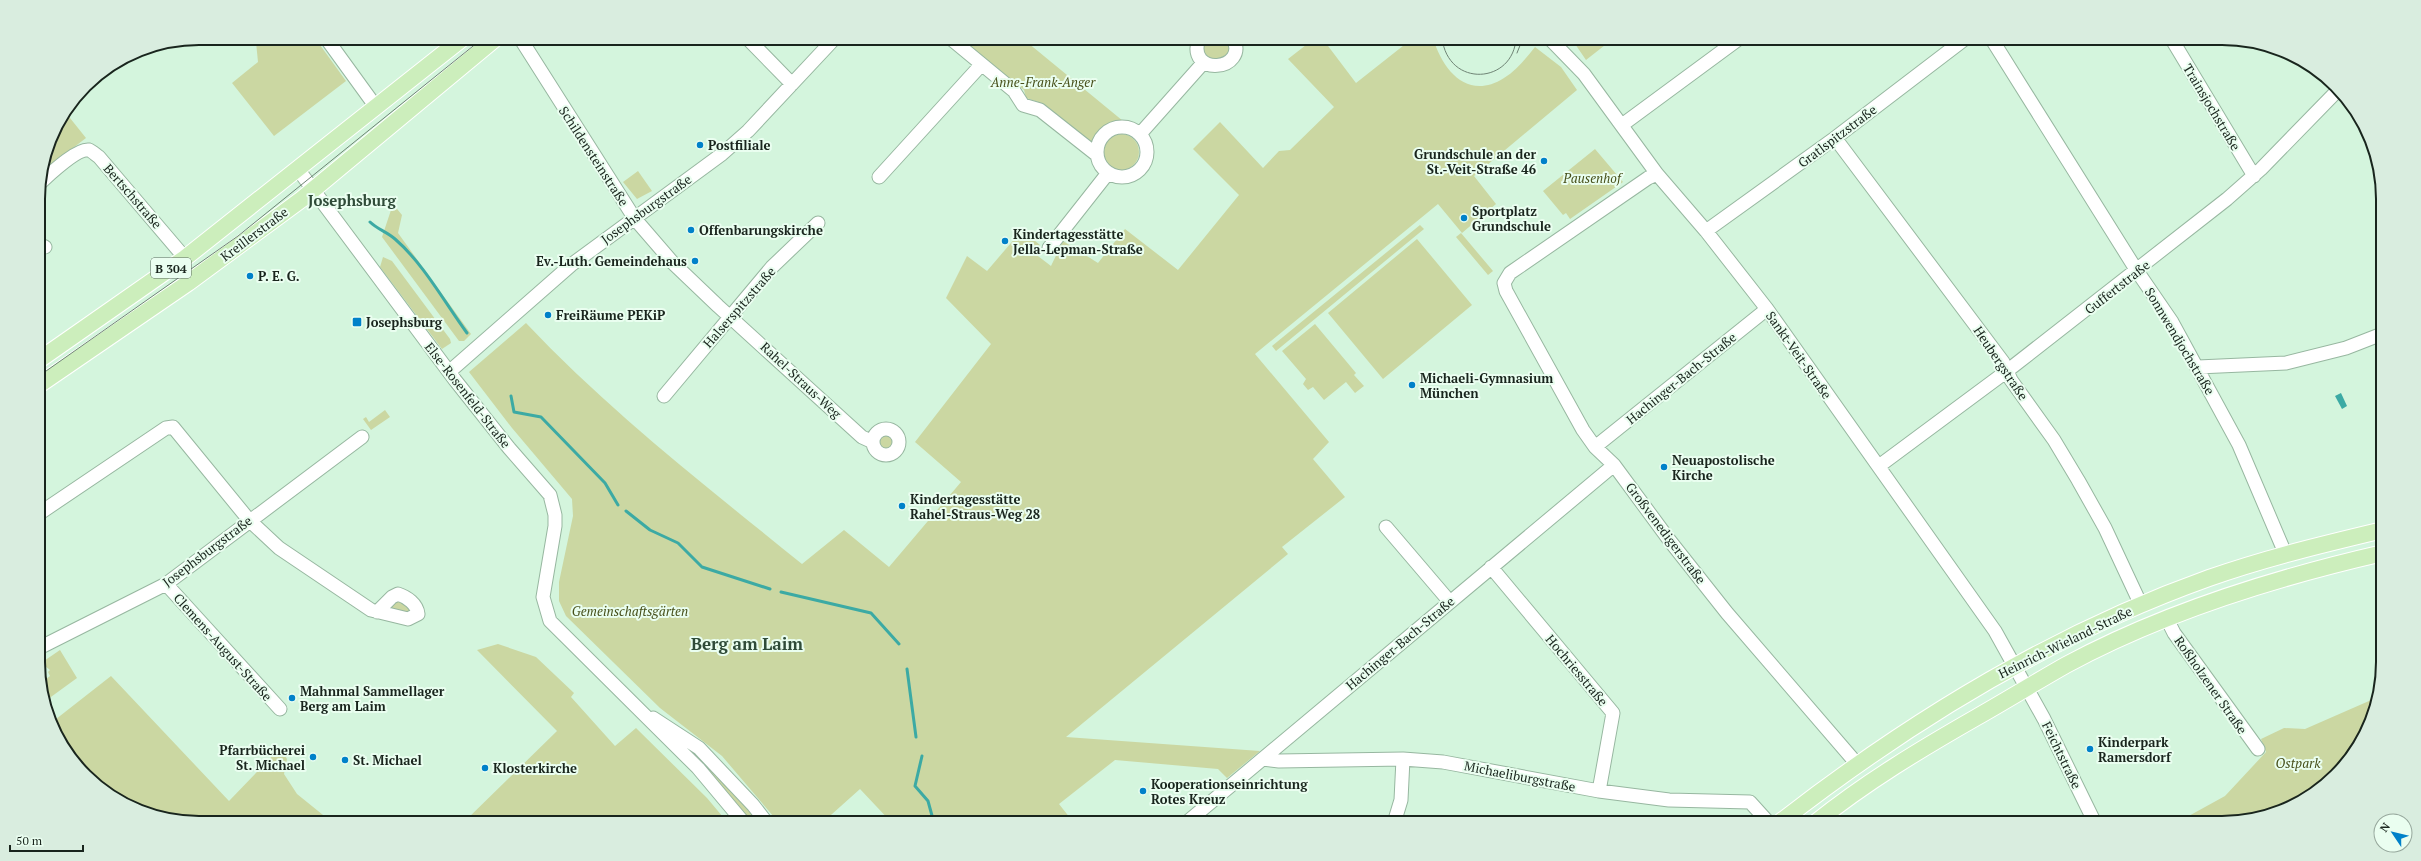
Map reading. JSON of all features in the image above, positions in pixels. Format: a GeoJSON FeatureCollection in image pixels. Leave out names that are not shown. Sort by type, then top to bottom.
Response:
{"type":"FeatureCollection","features":[{"type":"Feature","properties":{"kind":"main road","name":"Kreillerstraße"},"geometry":{"type":"LineString","coordinates":[[45,356],[185,258],[454,45]]}},
{"type":"Feature","properties":{"kind":"main road","name":"Kreillerstraße"},"geometry":{"type":"LineString","coordinates":[[45,382],[188,283],[314,189],[488,45]]}},
{"type":"Feature","properties":{"kind":"main road","name":"Heinrich-Wieland-Straße"},"geometry":{"type":"LineString","coordinates":[[1788,816],[1857,764],[1927,717],[2015,666],[2085,630],[2141,605],[2208,578],[2285,553],[2376,532]]}},
{"type":"Feature","properties":{"kind":"main road","name":"Heinrich-Wieland-Straße"},"geometry":{"type":"LineString","coordinates":[[1824,816],[1870,782],[1903,760],[2066,665],[2167,619],[2270,582],[2376,555]]}},
{"type":"Feature","properties":{"kind":"street"},"geometry":{"type":"LineString","coordinates":[[331,45],[376,107]]}},
{"type":"Feature","properties":{"kind":"street","name":"Schildensteinstraße"},"geometry":{"type":"LineString","coordinates":[[524,45],[635,219],[673,263],[730,316]]}},
{"type":"Feature","properties":{"kind":"street"},"geometry":{"type":"LineString","coordinates":[[755,45],[792,84]]}},
{"type":"Feature","properties":{"kind":"street","name":"Josephsburgstraße"},"geometry":{"type":"LineString","coordinates":[[449,372],[571,265],[722,154],[748,131],[828,45]]}},
{"type":"Feature","properties":{"kind":"street"},"geometry":{"type":"LineString","coordinates":[[958,45],[1014,91],[1023,105],[1040,110],[1097,155]]}},
{"type":"Feature","properties":{"kind":"street"},"geometry":{"type":"LineString","coordinates":[[1198,45],[1197,51],[1204,62],[1215,66],[1227,63],[1235,53],[1234,45]]}},
{"type":"Feature","properties":{"kind":"street","name":"Sankt-Veit-Straße"},"geometry":{"type":"LineString","coordinates":[[1556,45],[1576,64],[1622,125],[1656,174],[1706,231],[1767,309],[1995,631],[2028,688]]}},
{"type":"Feature","properties":{"kind":"street"},"geometry":{"type":"LineString","coordinates":[[1622,125],[1731,45]]}},
{"type":"Feature","properties":{"kind":"street","name":"Gratlspitzstraße"},"geometry":{"type":"LineString","coordinates":[[1706,231],[1835,138],[1957,45]]}},
{"type":"Feature","properties":{"kind":"street","name":"Sonnwendjochstraße"},"geometry":{"type":"LineString","coordinates":[[1995,45],[2137,271],[2172,322],[2198,367],[2239,446],[2285,553]]}},
{"type":"Feature","properties":{"kind":"street","name":"Trainsjochstraße"},"geometry":{"type":"LineString","coordinates":[[2175,45],[2254,176]]}},
{"type":"Feature","properties":{"kind":"street"},"geometry":{"type":"LineString","coordinates":[[1140,134],[1204,62]]}},
{"type":"Feature","properties":{"kind":"street"},"geometry":{"type":"LineString","coordinates":[[879,177],[981,64]]}},
{"type":"Feature","properties":{"kind":"street","name":"Guffertstraße"},"geometry":{"type":"LineString","coordinates":[[1879,466],[2007,371],[2137,271],[2254,176],[2334,94]]}},
{"type":"Feature","properties":{"kind":"street"},"geometry":{"type":"LineString","coordinates":[[1115,128],[1132,129],[1140,134],[1147,149],[1147,157],[1140,169],[1135,173],[1122,177],[1108,173],[1099,162],[1097,155],[1101,138],[1115,128]]}},
{"type":"Feature","properties":{"kind":"street","name":"Heubergstraße"},"geometry":{"type":"LineString","coordinates":[[1835,138],[2003,362],[2007,371],[2078,480],[2105,528],[2141,605]]}},
{"type":"Feature","properties":{"kind":"street","name":"Bertschstraße"},"geometry":{"type":"LineString","coordinates":[[46,178],[73,156],[81,151],[89,150],[99,157],[185,258]]}},
{"type":"Feature","properties":{"kind":"street","name":"Else-Rosenfeld-Straße"},"geometry":{"type":"LineString","coordinates":[[297,168],[449,372],[509,448],[550,495],[555,515],[555,526],[542,597],[550,621],[635,706]]}},
{"type":"Feature","properties":{"kind":"street"},"geometry":{"type":"LineString","coordinates":[[1049,248],[1108,173]]}},
{"type":"Feature","properties":{"kind":"street","name":"Großvenedigerstraße"},"geometry":{"type":"LineString","coordinates":[[1656,174],[1510,273],[1504,283],[1506,291],[1579,423],[1595,447],[1614,465],[1670,541],[1722,607],[1857,764]]}},
{"type":"Feature","properties":{"kind":"street","name":"Halserspitzstraße"},"geometry":{"type":"LineString","coordinates":[[664,396],[772,267],[818,223]]}},
{"type":"Feature","properties":{"kind":"street","name":"Hachinger-Bach-Straße"},"geometry":{"type":"LineString","coordinates":[[1595,447],[1767,309]]}},
{"type":"Feature","properties":{"kind":"street","name":"Rahel-Straus-Weg"},"geometry":{"type":"LineString","coordinates":[[730,316],[862,437],[873,442]]}},
{"type":"Feature","properties":{"kind":"street"},"geometry":{"type":"LineString","coordinates":[[2198,367],[2286,363],[2346,348],[2376,336]]}},
{"type":"Feature","properties":{"kind":"street"},"geometry":{"type":"LineString","coordinates":[[45,510],[166,428],[173,427],[248,520],[279,548],[371,610],[377,612]]}},
{"type":"Feature","properties":{"kind":"street","name":"Josephsburgstraße"},"geometry":{"type":"LineString","coordinates":[[45,645],[166,584],[248,520],[362,437]]}},
{"type":"Feature","properties":{"kind":"street","name":"Hachinger-Bach-Straße"},"geometry":{"type":"LineString","coordinates":[[1194,816],[1450,602],[1490,566],[1614,465]]}},
{"type":"Feature","properties":{"kind":"street"},"geometry":{"type":"LineString","coordinates":[[1386,527],[1450,602]]}},
{"type":"Feature","properties":{"kind":"street","name":"Hochriesstraße"},"geometry":{"type":"LineString","coordinates":[[1490,566],[1613,713],[1599,791]]}},
{"type":"Feature","properties":{"kind":"street","name":"Clemens-August-Straße"},"geometry":{"type":"LineString","coordinates":[[166,584],[280,709]]}},
{"type":"Feature","properties":{"kind":"street","name":"Roßholzener Straße"},"geometry":{"type":"LineString","coordinates":[[2167,619],[2174,633],[2258,749]]}},
{"type":"Feature","properties":{"kind":"street","name":"Feichtstraße"},"geometry":{"type":"LineString","coordinates":[[2028,688],[2092,816]]}},
{"type":"Feature","properties":{"kind":"street"},"geometry":{"type":"LineString","coordinates":[[635,706],[698,768],[738,816]]}},
{"type":"Feature","properties":{"kind":"street"},"geometry":{"type":"LineString","coordinates":[[635,706],[699,748],[762,816]]}},
{"type":"Feature","properties":{"kind":"street","name":"Michaeliburgstraße"},"geometry":{"type":"LineString","coordinates":[[1263,759],[1279,761],[1403,759],[1443,762],[1599,791],[1669,800],[1750,802],[1763,816]]}},
{"type":"Feature","properties":{"kind":"street"},"geometry":{"type":"LineString","coordinates":[[1396,816],[1401,800],[1403,759]]}},
{"type":"Feature","properties":{"kind":"green space"},"geometry":{"type":"Polygon","coordinates":[[[256,45],[320,45],[346,81],[274,136],[232,83],[258,62],[256,45]]]}},
{"type":"Feature","properties":{"kind":"green space","name":"Anne-Frank-Anger"},"geometry":{"type":"Polygon","coordinates":[[[968,45],[1031,45],[1123,121],[1106,127],[1095,140],[1088,142],[1038,102],[1026,98],[1024,90],[968,45]]]}},
{"type":"Feature","properties":{"kind":"green space"},"geometry":{"type":"Polygon","coordinates":[[[1204,45],[1229,45],[1230,52],[1221,61],[1208,58],[1203,51],[1204,45]]]}},
{"type":"Feature","properties":{"kind":"green space","name":"Gemeinschaftsgärten"},"geometry":{"type":"Polygon","coordinates":[[[1306,45],[1327,45],[1356,83],[1404,45],[1435,45],[1450,71],[1459,79],[1468,84],[1479,86],[1491,84],[1509,75],[1525,60],[1535,47],[1561,67],[1577,90],[1474,176],[1496,204],[1462,233],[1438,204],[1255,354],[1329,442],[1313,459],[1345,497],[1282,547],[1288,554],[1066,737],[1260,751],[1227,778],[1218,769],[1115,760],[1059,804],[1068,816],[885,816],[860,789],[830,816],[773,816],[722,756],[660,708],[566,616],[559,601],[559,582],[573,516],[572,499],[512,428],[469,372],[526,323],[558,356],[625,418],[802,564],[844,530],[889,567],[961,482],[915,442],[991,344],[946,298],[967,256],[987,271],[1022,230],[1040,245],[1034,253],[1051,266],[1063,241],[1098,263],[1125,229],[1178,270],[1239,195],[1193,149],[1220,122],[1263,168],[1279,151],[1290,150],[1334,107],[1288,59],[1306,45]]]}},
{"type":"Feature","properties":{"kind":"green space"},"geometry":{"type":"Polygon","coordinates":[[[1576,45],[1605,45],[1586,60],[1576,45]]]}},
{"type":"Feature","properties":{"kind":"green space"},"geometry":{"type":"Polygon","coordinates":[[[69,117],[86,138],[48,167],[57,140],[69,117]]]}},
{"type":"Feature","properties":{"kind":"green space"},"geometry":{"type":"Polygon","coordinates":[[[1125,134],[1134,139],[1138,145],[1138,159],[1134,165],[1125,170],[1117,170],[1108,165],[1104,159],[1103,148],[1108,139],[1114,135],[1125,134]]]}},
{"type":"Feature","properties":{"kind":"green space","name":"Pausenhof"},"geometry":{"type":"Polygon","coordinates":[[[1595,149],[1623,182],[1570,219],[1566,213],[1563,215],[1543,191],[1595,149]]]}},
{"type":"Feature","properties":{"kind":"green space"},"geometry":{"type":"Polygon","coordinates":[[[638,171],[652,191],[637,199],[623,182],[638,171]]]}},
{"type":"Feature","properties":{"kind":"green space"},"geometry":{"type":"Polygon","coordinates":[[[393,204],[402,215],[398,233],[471,334],[464,341],[459,341],[382,237],[393,204]]]}},
{"type":"Feature","properties":{"kind":"green space"},"geometry":{"type":"Polygon","coordinates":[[[1420,225],[1424,229],[1276,351],[1272,346],[1420,225]]]}},
{"type":"Feature","properties":{"kind":"green space"},"geometry":{"type":"Polygon","coordinates":[[[1461,233],[1493,271],[1488,275],[1456,237],[1461,233]]]}},
{"type":"Feature","properties":{"kind":"green space"},"geometry":{"type":"Polygon","coordinates":[[[1417,239],[1472,305],[1383,379],[1328,313],[1417,239]]]}},
{"type":"Feature","properties":{"kind":"green space"},"geometry":{"type":"Polygon","coordinates":[[[383,257],[392,261],[450,339],[451,343],[442,349],[380,267],[383,257]]]}},
{"type":"Feature","properties":{"kind":"green space"},"geometry":{"type":"Polygon","coordinates":[[[1315,324],[1356,373],[1354,375],[1364,386],[1355,393],[1346,382],[1324,400],[1313,387],[1308,390],[1303,384],[1306,379],[1282,351],[1315,324]]]}},
{"type":"Feature","properties":{"kind":"green space"},"geometry":{"type":"Polygon","coordinates":[[[385,410],[390,417],[371,430],[363,419],[366,417],[369,422],[385,410]]]}},
{"type":"Feature","properties":{"kind":"green space"},"geometry":{"type":"Polygon","coordinates":[[[882,435],[888,435],[892,439],[892,445],[888,449],[882,449],[878,445],[878,439],[882,435]]]}},
{"type":"Feature","properties":{"kind":"green space"},"geometry":{"type":"Polygon","coordinates":[[[400,601],[411,609],[411,613],[388,610],[394,603],[400,601]]]}},
{"type":"Feature","properties":{"kind":"green space"},"geometry":{"type":"Polygon","coordinates":[[[498,644],[536,657],[574,693],[571,697],[615,746],[636,728],[707,798],[722,816],[470,816],[557,731],[477,650],[498,644]]]}},
{"type":"Feature","properties":{"kind":"green space"},"geometry":{"type":"Polygon","coordinates":[[[60,650],[77,678],[49,698],[46,679],[50,676],[48,672],[50,670],[45,666],[45,660],[60,650]]]}},
{"type":"Feature","properties":{"kind":"green space"},"geometry":{"type":"Polygon","coordinates":[[[111,676],[229,801],[280,748],[287,759],[284,774],[297,794],[324,816],[189,816],[150,808],[122,795],[105,784],[90,771],[71,747],[56,719],[111,676]]]}},
{"type":"Feature","properties":{"kind":"green space","name":"Ostpark"},"geometry":{"type":"Polygon","coordinates":[[[2372,696],[2360,730],[2344,756],[2331,771],[2307,790],[2290,800],[2262,811],[2232,816],[2189,816],[2225,796],[2266,752],[2261,739],[2284,728],[2305,729],[2369,701],[2372,696]]]}},
{"type":"Feature","properties":{"kind":"green space"},"geometry":{"type":"Polygon","coordinates":[[[709,762],[755,816],[745,816],[703,769],[709,762]]]}},
{"type":"Feature","properties":{"kind":"water"},"geometry":{"type":"Polygon","coordinates":[[[2341,393],[2347,406],[2342,409],[2335,396],[2341,393]]]}},
{"type":"Feature","properties":{"kind":"waterway"},"geometry":{"type":"LineString","coordinates":[[370,222],[395,239],[415,260],[467,333]]}},
{"type":"Feature","properties":{"kind":"waterway"},"geometry":{"type":"LineString","coordinates":[[511,396],[514,412],[541,417],[605,483],[618,505]]}},
{"type":"Feature","properties":{"kind":"waterway"},"geometry":{"type":"LineString","coordinates":[[626,511],[650,530],[678,543],[702,567],[770,589]]}},
{"type":"Feature","properties":{"kind":"waterway"},"geometry":{"type":"LineString","coordinates":[[781,592],[871,613],[899,644]]}},
{"type":"Feature","properties":{"kind":"waterway"},"geometry":{"type":"LineString","coordinates":[[907,669],[916,737]]}},
{"type":"Feature","properties":{"kind":"waterway"},"geometry":{"type":"LineString","coordinates":[[922,756],[915,786],[928,801],[932,816]]}},
{"type":"Feature","properties":{"kind":"tram line"},"geometry":{"type":"LineString","coordinates":[[45,372],[238,236],[474,45]]}},
{"type":"Feature","properties":{"kind":"tram line"},"geometry":{"type":"LineString","coordinates":[[1444,45],[1447,55],[1456,66],[1468,73],[1480,74],[1493,72],[1504,65],[1512,53],[1514,45]]}},
{"type":"Feature","properties":{"kind":"tram line"},"geometry":{"type":"LineString","coordinates":[[1517,53],[1520,45]]}},
{"type":"Feature","properties":{"kind":"place","name":"Postfiliale"},"geometry":{"type":"Point","coordinates":[700,145]}},
{"type":"Feature","properties":{"kind":"place","name":"Grundschule an der St.-Veit-Straße 46"},"geometry":{"type":"Point","coordinates":[1544,161]}},
{"type":"Feature","properties":{"kind":"place","name":"Sportplatz Grundschule"},"geometry":{"type":"Point","coordinates":[1464,218]}},
{"type":"Feature","properties":{"kind":"place","name":"Offenbarungskirche"},"geometry":{"type":"Point","coordinates":[691,230]}},
{"type":"Feature","properties":{"kind":"place","name":"Kindertagesstätte Jella-Lepman-Straße"},"geometry":{"type":"Point","coordinates":[1005,241]}},
{"type":"Feature","properties":{"kind":"place","name":"Ev.-Luth. Gemeindehaus"},"geometry":{"type":"Point","coordinates":[695,261]}},
{"type":"Feature","properties":{"kind":"place","name":"P. E. G."},"geometry":{"type":"Point","coordinates":[250,276]}},
{"type":"Feature","properties":{"kind":"place","name":"FreiRäume PEKiP"},"geometry":{"type":"Point","coordinates":[548,315]}},
{"type":"Feature","properties":{"kind":"place","name":"Josephsburg"},"geometry":{"type":"Point","coordinates":[357,322]}},
{"type":"Feature","properties":{"kind":"place","name":"Michaeli-Gymnasium München"},"geometry":{"type":"Point","coordinates":[1412,385]}},
{"type":"Feature","properties":{"kind":"place","name":"Neuapostolische Kirche"},"geometry":{"type":"Point","coordinates":[1664,467]}},
{"type":"Feature","properties":{"kind":"place","name":"Kindertagesstätte Rahel-Straus-Weg 28"},"geometry":{"type":"Point","coordinates":[902,506]}},
{"type":"Feature","properties":{"kind":"place","name":"Mahnmal Sammellager Berg am Laim"},"geometry":{"type":"Point","coordinates":[292,698]}},
{"type":"Feature","properties":{"kind":"place","name":"Kinderpark Ramersdorf"},"geometry":{"type":"Point","coordinates":[2090,749]}},
{"type":"Feature","properties":{"kind":"place","name":"Pfarrbücherei St. Michael"},"geometry":{"type":"Point","coordinates":[313,757]}},
{"type":"Feature","properties":{"kind":"place","name":"St. Michael"},"geometry":{"type":"Point","coordinates":[345,760]}},
{"type":"Feature","properties":{"kind":"place","name":"Klosterkirche"},"geometry":{"type":"Point","coordinates":[485,768]}},
{"type":"Feature","properties":{"kind":"place","name":"Kooperationseinrichtung Rotes Kreuz"},"geometry":{"type":"Point","coordinates":[1143,791]}},
{"type":"Feature","properties":{"kind":"district","name":"Josephsburg"},"geometry":{"type":"Point","coordinates":[352,200]}},
{"type":"Feature","properties":{"kind":"district","name":"Berg am Laim"},"geometry":{"type":"Point","coordinates":[747,643]}}]}
